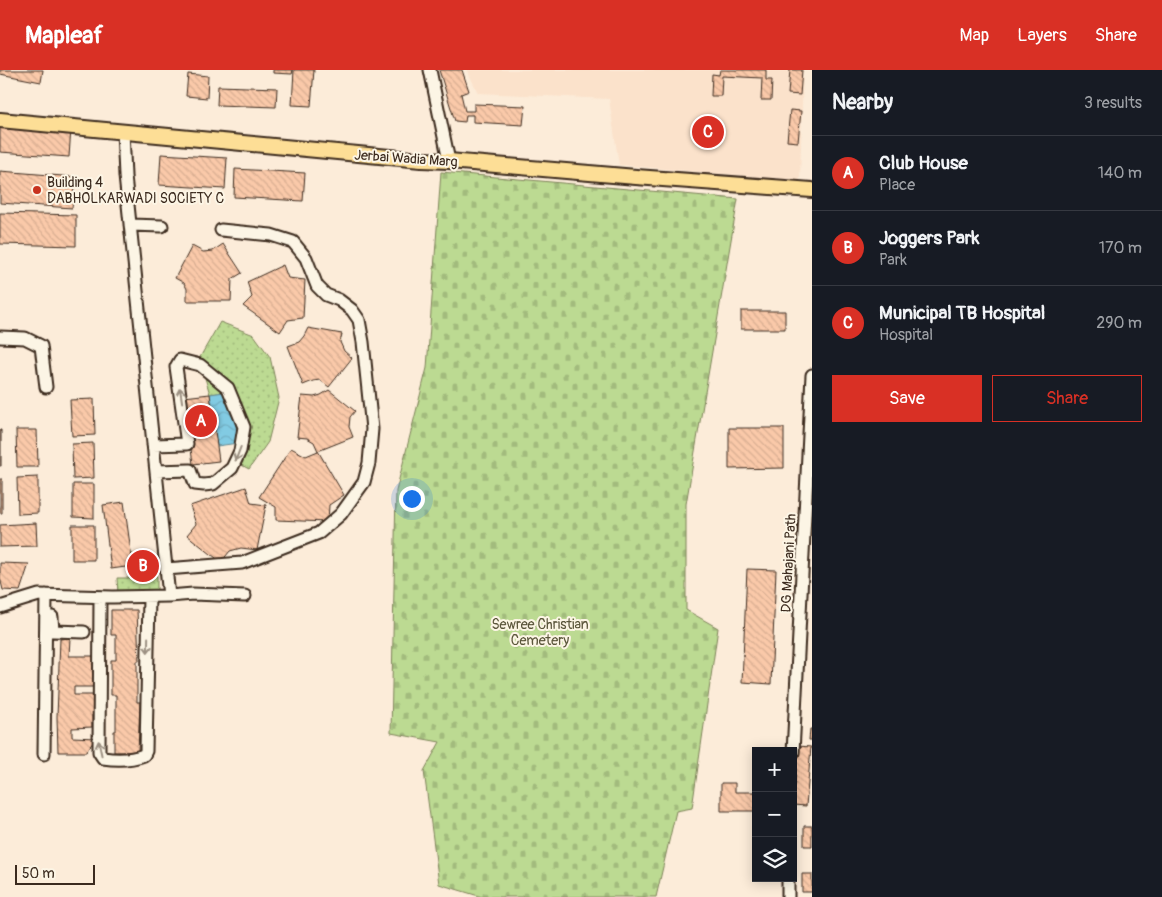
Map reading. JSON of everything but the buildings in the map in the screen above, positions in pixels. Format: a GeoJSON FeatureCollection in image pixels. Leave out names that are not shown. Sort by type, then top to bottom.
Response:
{"type":"FeatureCollection","features":[{"type":"Feature","properties":{"kind":"main road","name":"Jerbai Wadia Marg"},"geometry":{"type":"LineString","coordinates":[[0,120],[421,160],[812,190]]}},
{"type":"Feature","properties":{"kind":"street"},"geometry":{"type":"LineString","coordinates":[[430,70],[449,161]]}},
{"type":"Feature","properties":{"kind":"street"},"geometry":{"type":"LineString","coordinates":[[123,131],[124,166],[169,596]]}},
{"type":"Feature","properties":{"kind":"street"},"geometry":{"type":"LineString","coordinates":[[130,225],[162,226]]}},
{"type":"Feature","properties":{"kind":"street"},"geometry":{"type":"LineString","coordinates":[[166,569],[242,563],[319,533],[341,514],[364,482],[369,463],[372,429],[359,320],[352,310],[339,300],[326,295],[317,286],[306,258],[293,242],[271,235],[221,230]]}},
{"type":"Feature","properties":{"kind":"street"},"geometry":{"type":"LineString","coordinates":[[0,337],[24,338],[41,346],[46,387]]}},
{"type":"Feature","properties":{"kind":"street"},"geometry":{"type":"LineString","coordinates":[[153,445],[187,444],[176,367],[180,360],[200,365],[228,388],[244,427],[240,451],[232,468],[213,484],[204,486],[195,484],[190,470],[156,471]]}},
{"type":"Feature","properties":{"kind":"street","name":"DG Mahajani Path"},"geometry":{"type":"LineString","coordinates":[[793,747],[812,375]]}},
{"type":"Feature","properties":{"kind":"street"},"geometry":{"type":"LineString","coordinates":[[66,598],[149,597],[193,594],[245,596]]}},
{"type":"Feature","properties":{"kind":"street"},"geometry":{"type":"LineString","coordinates":[[44,754],[49,626],[47,596]]}},
{"type":"Feature","properties":{"kind":"street"},"geometry":{"type":"LineString","coordinates":[[0,606],[47,596],[81,601]]}},
{"type":"Feature","properties":{"kind":"street"},"geometry":{"type":"LineString","coordinates":[[100,597],[98,748],[103,758],[112,759],[137,758],[144,755],[146,751],[149,597]]}},
{"type":"Feature","properties":{"kind":"street"},"geometry":{"type":"LineString","coordinates":[[49,626],[55,632],[84,632]]}},
{"type":"Feature","properties":{"kind":"street"},"geometry":{"type":"LineString","coordinates":[[788,882],[788,897]]}},
{"type":"Feature","properties":{"kind":"shaded area"},"geometry":{"type":"Polygon","coordinates":[[[467,70],[803,70],[800,181],[619,165],[609,99],[478,93],[467,70]]]}},
{"type":"Feature","properties":{"kind":"green space","name":"Sewree Christian Cemetery"},"geometry":{"type":"Polygon","coordinates":[[[441,172],[738,199],[686,504],[686,610],[718,628],[692,808],[676,811],[656,897],[482,897],[439,884],[424,771],[440,742],[391,733],[396,491],[427,368],[441,172]]]}},
{"type":"Feature","properties":{"kind":"green space"},"geometry":{"type":"Polygon","coordinates":[[[220,322],[254,335],[270,357],[279,398],[268,442],[249,469],[232,460],[238,443],[232,391],[210,394],[199,359],[220,322]]]}},
{"type":"Feature","properties":{"kind":"green space"},"geometry":{"type":"Polygon","coordinates":[[[131,554],[150,555],[157,577],[157,595],[118,594],[117,578],[132,578],[131,554]]]}},
{"type":"Feature","properties":{"kind":"water"},"geometry":{"type":"Polygon","coordinates":[[[232,391],[238,443],[217,446],[210,394],[232,391]]]}},
{"type":"Feature","properties":{"kind":"place","name":"Municipal TB Hospital"},"geometry":{"type":"Point","coordinates":[708,132]}},
{"type":"Feature","properties":{"kind":"place","name":"Building 4 DABHOLKARWADI SOCIETY C"},"geometry":{"type":"Point","coordinates":[37,190]}},
{"type":"Feature","properties":{"kind":"place","name":"Club House"},"geometry":{"type":"Point","coordinates":[201,421]}},
{"type":"Feature","properties":{"kind":"place","name":"Joggers Park"},"geometry":{"type":"Point","coordinates":[143,566]}}]}
